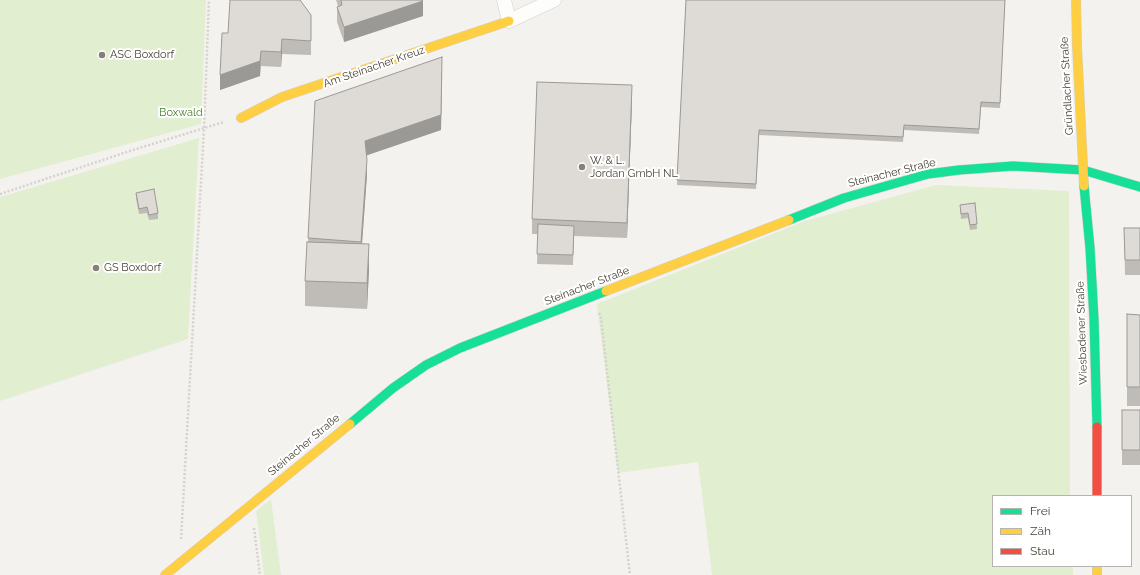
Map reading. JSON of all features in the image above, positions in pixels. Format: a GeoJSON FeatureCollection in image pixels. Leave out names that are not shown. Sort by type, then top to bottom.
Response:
{"type":"FeatureCollection","features":[{"type":"Feature","properties":{"kind":"street"},"geometry":{"type":"LineString","coordinates":[[504,0],[509,21]]}},
{"type":"Feature","properties":{"kind":"street","name":"Am Steinacher Kreuz"},"geometry":{"type":"LineString","coordinates":[[241,118],[282,98],[509,21],[554,0]]}},
{"type":"Feature","properties":{"kind":"street","name":"Gründlacher Straße"},"geometry":{"type":"LineString","coordinates":[[1076,0],[1083,170]]}},
{"type":"Feature","properties":{"kind":"street","name":"Steinacher Straße"},"geometry":{"type":"LineString","coordinates":[[165,575],[393,388],[426,365],[460,348],[844,198],[928,174],[1013,166],[1083,170],[1140,187]]}},
{"type":"Feature","properties":{"kind":"street","name":"Wiesbadener Straße"},"geometry":{"type":"LineString","coordinates":[[1083,170],[1090,248],[1094,319],[1097,411],[1097,495]]}},
{"type":"Feature","properties":{"kind":"path"},"geometry":{"type":"LineString","coordinates":[[183,561],[181,537],[204,129],[209,0]]}},
{"type":"Feature","properties":{"kind":"path"},"geometry":{"type":"LineString","coordinates":[[0,194],[136,149],[204,129]]}},
{"type":"Feature","properties":{"kind":"path"},"geometry":{"type":"LineString","coordinates":[[588,298],[598,310],[601,318],[630,575]]}},
{"type":"Feature","properties":{"kind":"path"},"geometry":{"type":"LineString","coordinates":[[252,505],[260,575]]}},
{"type":"Feature","properties":{"kind":"green space","name":"ASC Boxdorf"},"geometry":{"type":"Polygon","coordinates":[[[0,0],[206,0],[201,124],[0,179],[0,0]]]}},
{"type":"Feature","properties":{"kind":"green space","name":"GS Boxdorf"},"geometry":{"type":"Polygon","coordinates":[[[199,138],[188,339],[0,401],[0,197],[199,138]]]}},
{"type":"Feature","properties":{"kind":"green space"},"geometry":{"type":"Polygon","coordinates":[[[936,185],[1069,191],[1070,495],[992,495],[992,567],[1073,567],[1073,575],[712,575],[698,462],[618,473],[597,304],[805,221],[936,185]]]}},
{"type":"Feature","properties":{"kind":"green space"},"geometry":{"type":"Polygon","coordinates":[[[271,499],[281,575],[264,575],[256,511],[271,499]]]}},
{"type":"Feature","properties":{"kind":"building"},"geometry":{"type":"Polygon","coordinates":[[[230,0],[300,0],[311,15],[311,41],[282,39],[281,52],[261,51],[260,61],[220,75],[222,33],[228,33],[230,0]]]}},
{"type":"Feature","properties":{"kind":"building"},"geometry":{"type":"Polygon","coordinates":[[[341,0],[423,1],[344,27],[337,7],[342,5],[341,0]]]}},
{"type":"Feature","properties":{"kind":"building"},"geometry":{"type":"Polygon","coordinates":[[[686,0],[1005,0],[1000,103],[981,102],[979,129],[904,125],[903,137],[759,130],[756,184],[677,180],[686,0]]]}},
{"type":"Feature","properties":{"kind":"building"},"geometry":{"type":"Polygon","coordinates":[[[442,57],[441,115],[365,141],[367,160],[361,242],[308,238],[315,101],[442,57]]]}},
{"type":"Feature","properties":{"kind":"building","name":"W. & L. Jordan GmbH NL"},"geometry":{"type":"Polygon","coordinates":[[[537,82],[632,85],[627,223],[532,219],[537,82]]]}},
{"type":"Feature","properties":{"kind":"building"},"geometry":{"type":"Polygon","coordinates":[[[154,189],[158,213],[149,215],[147,207],[139,209],[136,193],[154,189]]]}},
{"type":"Feature","properties":{"kind":"building"},"geometry":{"type":"Polygon","coordinates":[[[975,203],[977,224],[970,225],[968,213],[961,214],[960,205],[975,203]]]}},
{"type":"Feature","properties":{"kind":"building"},"geometry":{"type":"Polygon","coordinates":[[[538,224],[574,226],[573,255],[537,254],[538,224]]]}},
{"type":"Feature","properties":{"kind":"building"},"geometry":{"type":"Polygon","coordinates":[[[1124,228],[1140,228],[1140,260],[1125,260],[1124,228]]]}},
{"type":"Feature","properties":{"kind":"building"},"geometry":{"type":"Polygon","coordinates":[[[307,242],[369,244],[367,283],[305,281],[307,242]]]}},
{"type":"Feature","properties":{"kind":"building"},"geometry":{"type":"Polygon","coordinates":[[[1127,314],[1140,315],[1140,387],[1127,387],[1127,314]]]}},
{"type":"Feature","properties":{"kind":"building"},"geometry":{"type":"Polygon","coordinates":[[[1122,410],[1140,410],[1140,450],[1122,450],[1122,410]]]}},
{"type":"Feature","properties":{"kind":"traffic: fast"},"geometry":{"type":"LineString","coordinates":[[789,220],[844,198],[928,174],[959,170],[1013,166],[1083,170],[1140,187]]}},
{"type":"Feature","properties":{"kind":"traffic: fast"},"geometry":{"type":"LineString","coordinates":[[1084,186],[1090,248],[1094,319],[1097,427]]}},
{"type":"Feature","properties":{"kind":"traffic: fast"},"geometry":{"type":"LineString","coordinates":[[350,424],[393,388],[426,365],[460,348],[606,291]]}},
{"type":"Feature","properties":{"kind":"traffic: slow"},"geometry":{"type":"LineString","coordinates":[[1076,0],[1084,186]]}},
{"type":"Feature","properties":{"kind":"traffic: slow"},"geometry":{"type":"LineString","coordinates":[[241,118],[282,97],[509,21]]}},
{"type":"Feature","properties":{"kind":"traffic: slow"},"geometry":{"type":"LineString","coordinates":[[606,291],[789,220]]}},
{"type":"Feature","properties":{"kind":"traffic: slow"},"geometry":{"type":"LineString","coordinates":[[165,575],[350,424]]}},
{"type":"Feature","properties":{"kind":"traffic: slow"},"geometry":{"type":"LineString","coordinates":[[1097,567],[1097,575]]}},
{"type":"Feature","properties":{"kind":"traffic: jam"},"geometry":{"type":"LineString","coordinates":[[1097,427],[1097,495]]}},
{"type":"Feature","properties":{"kind":"place","name":"ASC Boxdorf"},"geometry":{"type":"Point","coordinates":[102,55]}},
{"type":"Feature","properties":{"kind":"place","name":"W. & L. Jordan GmbH NL"},"geometry":{"type":"Point","coordinates":[582,167]}},
{"type":"Feature","properties":{"kind":"place","name":"GS Boxdorf"},"geometry":{"type":"Point","coordinates":[96,268]}},
{"type":"Feature","properties":{"kind":"park label","name":"Boxwald"},"geometry":{"type":"Point","coordinates":[181,113]}}]}
